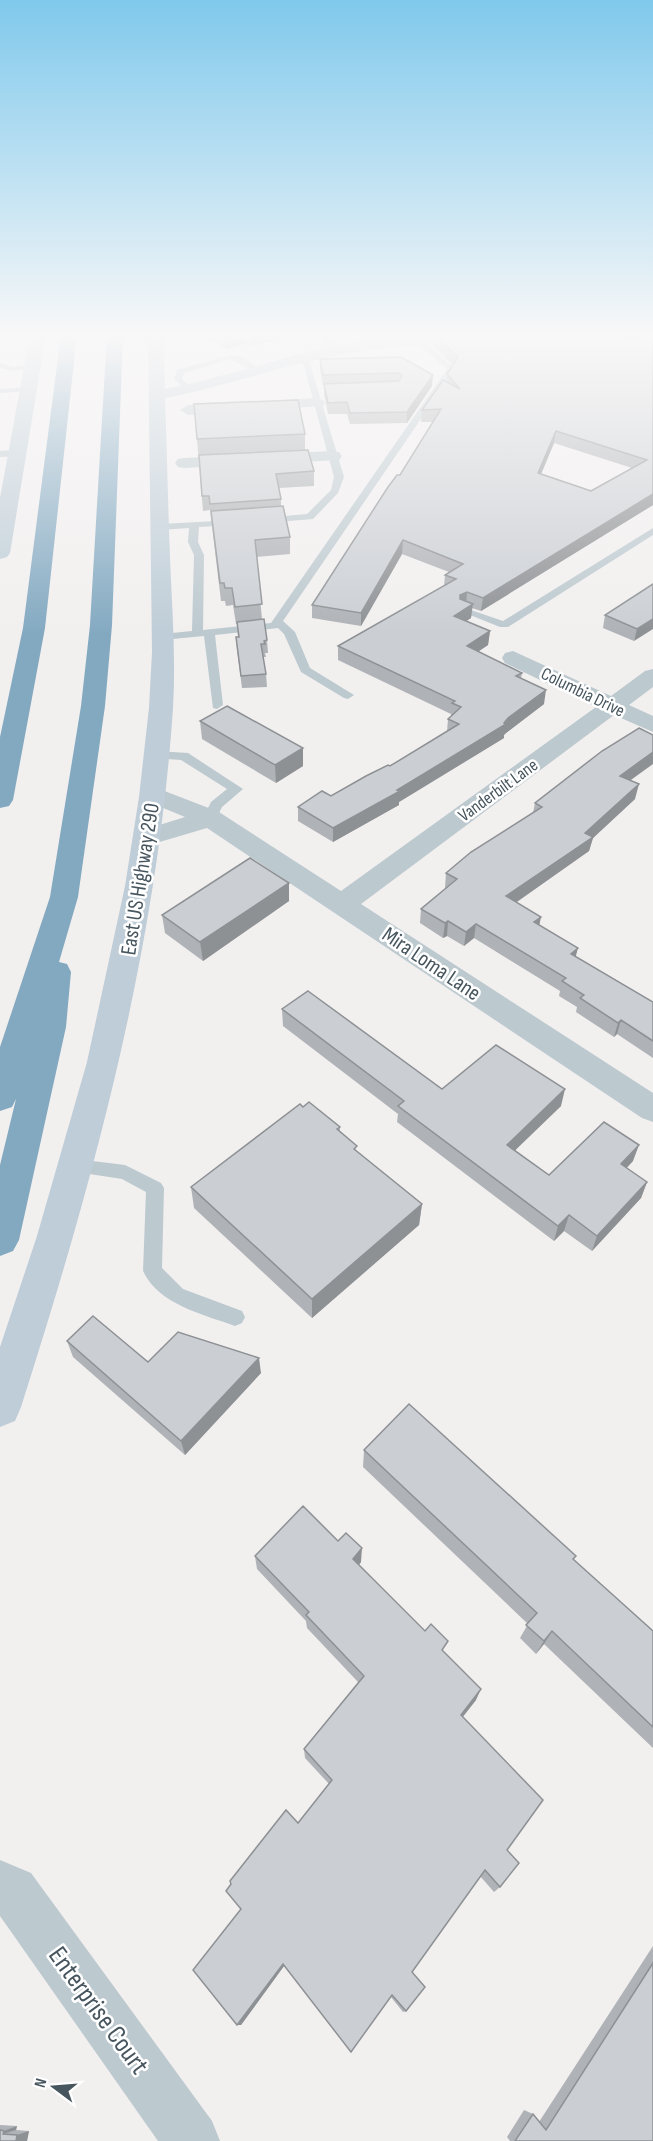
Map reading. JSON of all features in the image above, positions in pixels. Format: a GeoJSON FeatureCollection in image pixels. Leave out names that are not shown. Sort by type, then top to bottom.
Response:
{"type":"FeatureCollection","features":[{"type":"Feature","properties":{"kind":"highway"},"geometry":{"type":"LineString","coordinates":[[0,800],[20,709],[34,628],[57,434]]}},
{"type":"Feature","properties":{"kind":"highway"},"geometry":{"type":"LineString","coordinates":[[0,1240],[50,1027],[64,897],[93,706],[101,625],[110,434]]}},
{"type":"Feature","properties":{"kind":"highway"},"geometry":{"type":"LineString","coordinates":[[0,1098],[64,897]]}},
{"type":"Feature","properties":{"kind":"main road"},"geometry":{"type":"LineString","coordinates":[[0,553],[9,454],[15,434]]}},
{"type":"Feature","properties":{"kind":"main road","name":"East US Highway 290"},"geometry":{"type":"LineString","coordinates":[[0,1407],[43,1281],[76,1166],[113,1022],[137,902],[153,795],[161,705],[162,637],[170,526],[161,434]]}},
{"type":"Feature","properties":{"kind":"street"},"geometry":{"type":"LineString","coordinates":[[184,463],[333,456]]}},
{"type":"Feature","properties":{"kind":"street","name":"Columbia Drive"},"geometry":{"type":"LineString","coordinates":[[513,658],[653,725]]}},
{"type":"Feature","properties":{"kind":"street","name":"Vanderbilt Lane"},"geometry":{"type":"LineString","coordinates":[[342,903],[653,676]]}},
{"type":"Feature","properties":{"kind":"street","name":"Mira Loma Lane"},"geometry":{"type":"LineString","coordinates":[[153,795],[210,819],[342,903],[653,1109]]}},
{"type":"Feature","properties":{"kind":"street"},"geometry":{"type":"LineString","coordinates":[[146,838],[210,819]]}},
{"type":"Feature","properties":{"kind":"street","name":"Enterprise Court"},"geometry":{"type":"LineString","coordinates":[[0,1885],[14,1891],[192,2141]]}},
{"type":"Feature","properties":{"kind":"lane"},"geometry":{"type":"LineString","coordinates":[[252,521],[310,517],[335,491],[339,477],[328,434]]}},
{"type":"Feature","properties":{"kind":"lane"},"geometry":{"type":"LineString","coordinates":[[162,637],[274,626],[406,434]]}},
{"type":"Feature","properties":{"kind":"lane"},"geometry":{"type":"LineString","coordinates":[[170,526],[240,522]]}},
{"type":"Feature","properties":{"kind":"lane"},"geometry":{"type":"LineString","coordinates":[[194,525],[192,542],[199,555],[203,633],[217,705]]}},
{"type":"Feature","properties":{"kind":"lane"},"geometry":{"type":"LineString","coordinates":[[465,611],[504,625],[653,531]]}},
{"type":"Feature","properties":{"kind":"lane"},"geometry":{"type":"LineString","coordinates":[[277,622],[289,632],[305,670],[348,695]]}},
{"type":"Feature","properties":{"kind":"lane"},"geometry":{"type":"LineString","coordinates":[[157,755],[184,756],[236,789],[216,805],[210,819]]}},
{"type":"Feature","properties":{"kind":"lane"},"geometry":{"type":"LineString","coordinates":[[76,1166],[125,1172],[155,1188],[152,1270],[176,1295],[235,1317]]}},
{"type":"Feature","properties":{"kind":"building"},"geometry":{"type":"Polygon","coordinates":[[[197,434],[305,434],[197,439],[197,434]]]}},
{"type":"Feature","properties":{"kind":"building"},"geometry":{"type":"Polygon","coordinates":[[[426,434],[555,434],[538,473],[591,491],[647,460],[565,434],[653,434],[653,494],[483,598],[467,592],[460,595],[460,599],[473,604],[454,616],[490,631],[467,646],[522,673],[516,676],[546,690],[508,718],[504,723],[506,724],[397,790],[400,791],[333,828],[298,807],[322,791],[331,796],[366,776],[390,766],[459,724],[448,719],[461,707],[452,703],[455,701],[338,646],[456,579],[445,575],[463,564],[403,540],[361,613],[312,605],[388,487],[397,475],[400,475],[426,434]]]}},
{"type":"Feature","properties":{"kind":"building"},"geometry":{"type":"Polygon","coordinates":[[[308,450],[314,471],[276,474],[281,499],[210,504],[209,496],[202,496],[199,455],[308,450]]]}},
{"type":"Feature","properties":{"kind":"building"},"geometry":{"type":"Polygon","coordinates":[[[283,506],[290,537],[255,540],[262,604],[235,607],[232,588],[225,588],[224,583],[220,583],[211,511],[283,506]]]}},
{"type":"Feature","properties":{"kind":"building"},"geometry":{"type":"Polygon","coordinates":[[[653,584],[653,619],[637,629],[605,615],[653,584]]]}},
{"type":"Feature","properties":{"kind":"building"},"geometry":{"type":"Polygon","coordinates":[[[264,619],[267,640],[264,641],[265,644],[261,644],[266,674],[241,676],[236,637],[239,637],[237,622],[264,619]]]}},
{"type":"Feature","properties":{"kind":"building"},"geometry":{"type":"Polygon","coordinates":[[[227,706],[303,748],[275,765],[200,721],[227,706]]]}},
{"type":"Feature","properties":{"kind":"building"},"geometry":{"type":"Polygon","coordinates":[[[639,728],[653,735],[653,752],[620,776],[639,784],[585,833],[593,837],[506,896],[541,917],[534,922],[578,948],[571,954],[653,1002],[653,1041],[621,1020],[618,1023],[580,998],[584,995],[562,981],[566,978],[476,924],[466,932],[421,909],[457,879],[446,873],[471,852],[542,807],[535,803],[602,751],[639,728]]]}},
{"type":"Feature","properties":{"kind":"building"},"geometry":{"type":"Polygon","coordinates":[[[250,858],[289,883],[200,942],[162,915],[250,858]]]}},
{"type":"Feature","properties":{"kind":"building"},"geometry":{"type":"Polygon","coordinates":[[[308,991],[442,1089],[496,1045],[565,1089],[507,1145],[549,1175],[604,1122],[639,1145],[621,1164],[647,1182],[597,1236],[569,1215],[558,1226],[398,1106],[404,1101],[282,1009],[308,991]]]}},
{"type":"Feature","properties":{"kind":"building"},"geometry":{"type":"Polygon","coordinates":[[[309,1102],[340,1127],[337,1129],[357,1146],[354,1149],[422,1204],[312,1299],[191,1187],[300,1104],[303,1107],[309,1102]]]}},
{"type":"Feature","properties":{"kind":"building"},"geometry":{"type":"Polygon","coordinates":[[[93,1316],[148,1362],[178,1332],[259,1358],[181,1441],[67,1341],[93,1316]]]}},
{"type":"Feature","properties":{"kind":"building"},"geometry":{"type":"Polygon","coordinates":[[[409,1404],[576,1556],[573,1559],[653,1631],[653,1727],[552,1631],[544,1641],[526,1625],[537,1613],[364,1450],[409,1404]]]}},
{"type":"Feature","properties":{"kind":"building"},"geometry":{"type":"Polygon","coordinates":[[[303,1506],[338,1541],[346,1533],[362,1548],[353,1559],[425,1631],[431,1624],[448,1641],[442,1650],[481,1689],[461,1715],[543,1800],[507,1850],[519,1863],[500,1887],[485,1870],[412,1972],[425,1987],[406,2011],[392,1995],[351,2052],[283,1964],[237,2025],[193,1970],[241,1909],[226,1891],[231,1884],[230,1881],[286,1810],[298,1823],[332,1780],[304,1749],[364,1676],[306,1615],[309,1612],[255,1556],[303,1506]]]}},
{"type":"Feature","properties":{"kind":"building"},"geometry":{"type":"Polygon","coordinates":[[[653,1963],[653,2141],[515,2141],[533,2114],[546,2130],[653,1963]]]}},
{"type":"Feature","properties":{"kind":"building"},"geometry":{"type":"Polygon","coordinates":[[[0,2130],[4,2131],[3,2134],[17,2135],[16,2141],[0,2141],[0,2130]]]}}]}
